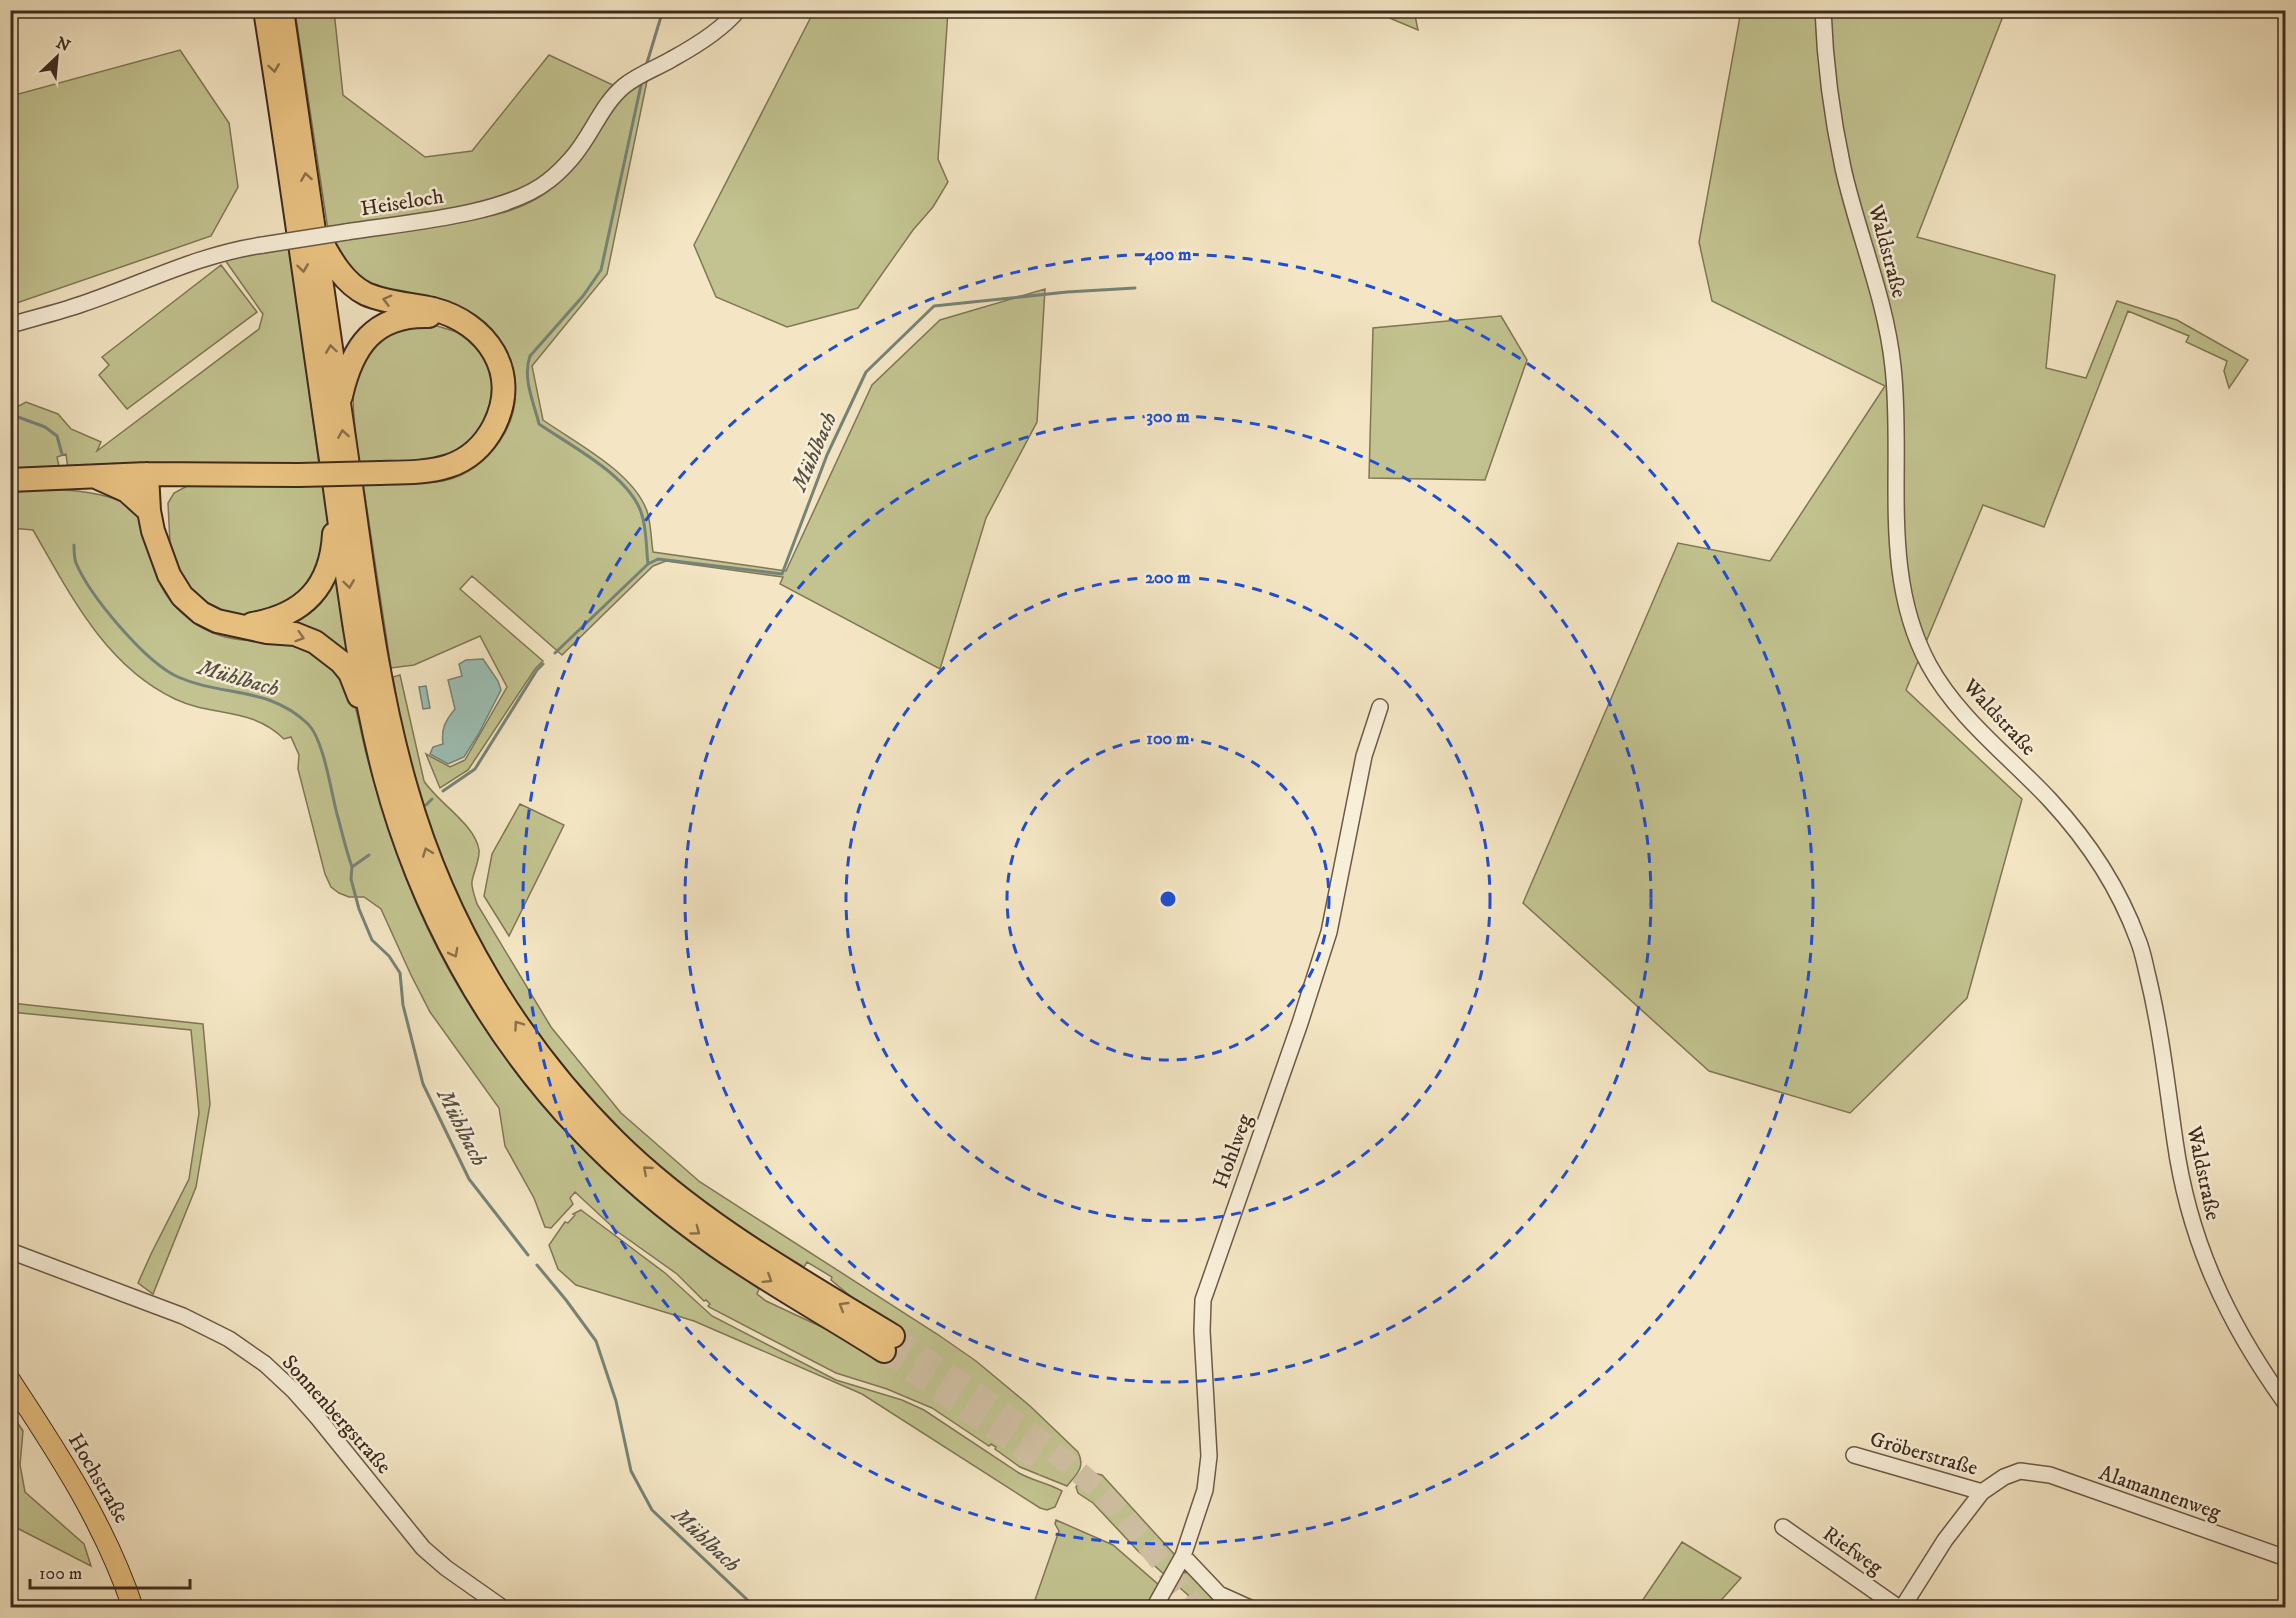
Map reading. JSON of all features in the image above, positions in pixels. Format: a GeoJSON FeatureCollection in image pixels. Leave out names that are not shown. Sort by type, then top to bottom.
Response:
{"type":"FeatureCollection","features":[{"type":"Feature","properties":{"kind":"highway"},"geometry":{"type":"LineString","coordinates":[[265,10],[358,645],[377,745]]}},
{"type":"Feature","properties":{"kind":"highway"},"geometry":{"type":"LineString","coordinates":[[155,474],[149,511],[153,531],[174,585],[191,606],[217,621],[305,638],[334,655],[350,673],[377,745],[402,832],[446,938],[495,1021],[578,1128],[610,1160],[680,1220],[732,1256],[888,1343],[692,1207],[646,1170],[596,1122],[558,1079],[518,1025],[486,976],[459,926],[434,870],[417,823],[400,766],[382,688],[282,10]]}},
{"type":"Feature","properties":{"kind":"highway"},"geometry":{"type":"LineString","coordinates":[[10,480],[155,474],[299,475],[441,470],[460,463],[474,452],[488,437],[497,420],[502,398],[504,381],[501,364],[492,349],[477,331],[463,322],[434,310],[388,301],[365,293],[351,284],[338,270],[313,225]]}},
{"type":"Feature","properties":{"kind":"highway"},"geometry":{"type":"LineString","coordinates":[[339,407],[349,366],[361,346],[374,332],[391,321],[410,315],[463,322]]}},
{"type":"Feature","properties":{"kind":"highway"},"geometry":{"type":"LineString","coordinates":[[155,474],[165,524],[162,551]]}},
{"type":"Feature","properties":{"kind":"highway"},"geometry":{"type":"LineString","coordinates":[[94,477],[127,491],[149,511]]}},
{"type":"Feature","properties":{"kind":"highway"},"geometry":{"type":"LineString","coordinates":[[243,626],[280,617],[305,603],[314,594],[324,578],[333,551],[337,506]]}},
{"type":"Feature","properties":{"kind":"main road","name":"Hochstraße"},"geometry":{"type":"LineString","coordinates":[[10,1380],[90,1507],[122,1574],[133,1608]]}},
{"type":"Feature","properties":{"kind":"street","name":"Heiseloch"},"geometry":{"type":"LineString","coordinates":[[10,325],[82,304],[175,268],[237,250],[464,214],[530,192],[547,182],[572,157],[622,87],[634,78],[673,59],[719,27],[738,10]]}},
{"type":"Feature","properties":{"kind":"street","name":"Waldstraße"},"geometry":{"type":"LineString","coordinates":[[1823,10],[1826,63],[1844,170],[1885,323],[1893,365],[1898,442],[1896,531],[1901,582],[1913,631],[1947,694],[2051,801],[2101,865],[2126,912],[2140,944],[2155,1004],[2182,1181],[2197,1238],[2222,1299],[2242,1337],[2286,1404]]}},
{"type":"Feature","properties":{"kind":"street","name":"Hohlweg"},"geometry":{"type":"LineString","coordinates":[[1154,1608],[1183,1556],[1206,1490],[1209,1456],[1202,1331],[1203,1300],[1300,1023],[1329,932],[1365,756],[1380,707]]}},
{"type":"Feature","properties":{"kind":"street","name":"Sonnenbergstraße"},"geometry":{"type":"LineString","coordinates":[[10,1251],[183,1316],[229,1339],[265,1364],[318,1418],[423,1548],[446,1568],[503,1608]]}},
{"type":"Feature","properties":{"kind":"street","name":"Gröberstraße"},"geometry":{"type":"LineString","coordinates":[[1854,1455],[1982,1492]]}},
{"type":"Feature","properties":{"kind":"street","name":"Alamannenweg"},"geometry":{"type":"LineString","coordinates":[[1982,1492],[2004,1477],[2020,1471],[2050,1475],[2286,1558]]}},
{"type":"Feature","properties":{"kind":"street"},"geometry":{"type":"LineString","coordinates":[[1901,1608],[1945,1540],[1982,1492]]}},
{"type":"Feature","properties":{"kind":"street","name":"Riefweg"},"geometry":{"type":"LineString","coordinates":[[1783,1527],[1901,1608]]}},
{"type":"Feature","properties":{"kind":"street"},"geometry":{"type":"LineString","coordinates":[[1183,1556],[1219,1594],[1250,1608]]}},
{"type":"Feature","properties":{"kind":"green space"},"geometry":{"type":"Polygon","coordinates":[[[295,11],[334,11],[343,95],[425,157],[472,151],[549,55],[617,87],[565,161],[499,205],[328,230],[295,11]]]}},
{"type":"Feature","properties":{"kind":"green space"},"geometry":{"type":"Polygon","coordinates":[[[814,11],[948,11],[938,159],[948,182],[933,207],[913,230],[858,308],[787,327],[716,297],[694,245],[814,11]]]}},
{"type":"Feature","properties":{"kind":"green space"},"geometry":{"type":"Polygon","coordinates":[[[1373,11],[1414,11],[1418,30],[1373,11]]]}},
{"type":"Feature","properties":{"kind":"green space"},"geometry":{"type":"Polygon","coordinates":[[[1741,11],[2005,11],[1917,237],[2055,275],[2046,368],[2086,378],[2117,301],[2177,320],[2248,360],[2229,388],[2224,371],[2227,361],[2186,342],[2189,336],[2128,311],[2044,527],[1983,505],[1906,690],[2022,799],[1967,998],[1850,1113],[1709,1071],[1523,903],[1678,543],[1770,561],[1885,386],[1712,301],[1699,242],[1741,11]]]}},
{"type":"Feature","properties":{"kind":"green space"},"geometry":{"type":"Polygon","coordinates":[[[180,50],[229,123],[238,187],[211,236],[11,305],[11,96],[180,50]]]}},
{"type":"Feature","properties":{"kind":"green space"},"geometry":{"type":"Polygon","coordinates":[[[647,81],[607,274],[532,366],[543,420],[617,471],[640,497],[647,511],[653,552],[786,571],[872,385],[940,320],[1045,289],[1037,422],[986,518],[940,669],[780,584],[783,577],[666,561],[653,566],[562,655],[472,576],[460,589],[543,661],[535,669],[468,770],[440,788],[426,754],[450,767],[465,760],[507,687],[480,636],[414,665],[391,668],[363,483],[437,482],[462,475],[476,466],[488,456],[507,428],[513,412],[514,381],[501,346],[354,278],[331,240],[477,219],[515,209],[532,201],[561,179],[621,98],[633,88],[647,81]]]}},
{"type":"Feature","properties":{"kind":"green space"},"geometry":{"type":"Polygon","coordinates":[[[289,246],[319,464],[227,463],[68,469],[66,454],[57,457],[60,471],[11,473],[10,403],[19,406],[26,402],[58,414],[71,429],[101,442],[97,451],[259,329],[263,314],[225,260],[289,246]]]}},
{"type":"Feature","properties":{"kind":"green space"},"geometry":{"type":"Polygon","coordinates":[[[221,265],[257,312],[127,409],[99,375],[109,365],[102,357],[221,265]]]}},
{"type":"Feature","properties":{"kind":"green space"},"geometry":{"type":"Polygon","coordinates":[[[1501,316],[1527,360],[1485,480],[1369,478],[1373,328],[1501,316]]]}},
{"type":"Feature","properties":{"kind":"green space"},"geometry":{"type":"Polygon","coordinates":[[[431,324],[466,335],[488,363],[494,394],[477,441],[441,460],[359,463],[353,390],[357,370],[365,352],[379,338],[401,329],[431,324]]]}},
{"type":"Feature","properties":{"kind":"green space"},"geometry":{"type":"Polygon","coordinates":[[[324,483],[329,524],[328,551],[311,590],[257,617],[229,614],[212,607],[189,588],[176,565],[170,543],[168,503],[174,493],[189,485],[324,483]]]}},
{"type":"Feature","properties":{"kind":"green space"},"geometry":{"type":"Polygon","coordinates":[[[11,489],[82,492],[110,497],[122,502],[132,508],[139,517],[148,540],[157,576],[165,593],[176,608],[190,620],[205,630],[230,638],[290,643],[304,648],[319,656],[347,682],[371,772],[405,876],[434,942],[468,1003],[506,1059],[549,1111],[596,1159],[647,1205],[701,1248],[759,1289],[757,1294],[766,1301],[843,1337],[860,1304],[831,1280],[832,1277],[807,1262],[804,1267],[710,1208],[645,1154],[598,1107],[555,1057],[517,1004],[483,947],[453,888],[429,826],[409,762],[402,730],[393,677],[400,675],[424,781],[464,823],[476,840],[479,854],[472,884],[477,904],[551,1027],[621,1113],[700,1182],[937,1334],[976,1361],[1030,1406],[1078,1452],[1080,1466],[1077,1474],[1067,1486],[1020,1467],[995,1449],[996,1447],[991,1444],[989,1446],[932,1408],[887,1389],[836,1373],[709,1307],[710,1304],[704,1301],[677,1274],[618,1232],[575,1192],[570,1198],[573,1204],[551,1228],[545,1227],[534,1198],[505,1146],[499,1108],[430,1012],[381,909],[364,897],[349,897],[331,887],[325,874],[298,769],[299,755],[291,737],[284,739],[272,729],[245,717],[189,705],[150,685],[128,668],[109,648],[76,603],[33,530],[11,528],[11,489]]]}},
{"type":"Feature","properties":{"kind":"green space"},"geometry":{"type":"Polygon","coordinates":[[[330,580],[338,582],[342,625],[349,653],[345,654],[283,625],[330,580]]]}},
{"type":"Feature","properties":{"kind":"green space"},"geometry":{"type":"Polygon","coordinates":[[[520,804],[564,825],[509,936],[484,896],[492,854],[520,804]]]}},
{"type":"Feature","properties":{"kind":"green space"},"geometry":{"type":"Polygon","coordinates":[[[11,1003],[203,1024],[210,1104],[196,1187],[153,1294],[138,1283],[189,1179],[199,1113],[191,1030],[11,1012],[11,1003]]]}},
{"type":"Feature","properties":{"kind":"green space"},"geometry":{"type":"Polygon","coordinates":[[[581,1210],[665,1273],[712,1316],[836,1380],[902,1400],[924,1410],[1019,1473],[1062,1491],[1055,1507],[1047,1510],[1040,1508],[862,1394],[694,1321],[576,1285],[558,1269],[549,1245],[565,1222],[568,1223],[575,1215],[573,1214],[581,1210]]]}},
{"type":"Feature","properties":{"kind":"green space"},"geometry":{"type":"Polygon","coordinates":[[[11,1413],[23,1431],[20,1465],[25,1492],[84,1544],[91,1566],[11,1525],[11,1413]]]}},
{"type":"Feature","properties":{"kind":"green space"},"geometry":{"type":"Polygon","coordinates":[[[1093,1473],[1102,1475],[1174,1554],[1176,1557],[1165,1575],[1138,1551],[1093,1503],[1078,1493],[1076,1487],[1083,1478],[1093,1473]]]}},
{"type":"Feature","properties":{"kind":"green space"},"geometry":{"type":"Polygon","coordinates":[[[1056,1520],[1113,1545],[1160,1586],[1146,1607],[1052,1607],[1035,1600],[1059,1531],[1055,1524],[1056,1520]]]}},
{"type":"Feature","properties":{"kind":"green space"},"geometry":{"type":"Polygon","coordinates":[[[1682,1542],[1741,1578],[1715,1607],[1638,1607],[1682,1542]]]}},
{"type":"Feature","properties":{"kind":"green space"},"geometry":{"type":"Polygon","coordinates":[[[1192,1572],[1238,1607],[1196,1607],[1188,1595],[1173,1582],[1180,1573],[1192,1572]]]}},
{"type":"Feature","properties":{"kind":"water"},"geometry":{"type":"Polygon","coordinates":[[[483,659],[498,681],[501,690],[464,757],[448,764],[430,754],[433,747],[443,744],[444,725],[455,709],[448,680],[462,676],[459,664],[466,660],[483,659]]]}},
{"type":"Feature","properties":{"kind":"water"},"geometry":{"type":"Polygon","coordinates":[[[426,686],[430,708],[423,709],[419,687],[426,686]]]}},
{"type":"Feature","properties":{"kind":"waterway"},"geometry":{"type":"LineString","coordinates":[[646,66],[663,10]]}},
{"type":"Feature","properties":{"kind":"waterway"},"geometry":{"type":"LineString","coordinates":[[641,85],[601,270],[583,296],[530,356],[527,373],[539,424],[597,462],[634,498],[644,525],[648,564]]}},
{"type":"Feature","properties":{"kind":"waterway","name":"Mühlbach"},"geometry":{"type":"LineString","coordinates":[[555,653],[648,564],[658,559],[782,574],[827,455],[866,372],[934,306],[1067,292],[1135,288]]}},
{"type":"Feature","properties":{"kind":"waterway","name":"Mühlbach"},"geometry":{"type":"LineString","coordinates":[[10,414],[45,427],[57,436],[62,454]]}},
{"type":"Feature","properties":{"kind":"waterway","name":"Mühlbach"},"geometry":{"type":"LineString","coordinates":[[74,545],[76,563],[93,593],[120,627],[150,658],[178,677],[195,683],[278,703],[308,724],[314,732],[323,754],[352,867],[351,879],[359,909],[372,940],[389,956],[400,973],[403,1005],[423,1084],[469,1179],[528,1255]]}},
{"type":"Feature","properties":{"kind":"waterway","name":"Mühlbach"},"geometry":{"type":"LineString","coordinates":[[443,791],[475,769],[543,664]]}},
{"type":"Feature","properties":{"kind":"waterway","name":"Mühlbach"},"geometry":{"type":"LineString","coordinates":[[426,805],[432,799]]}},
{"type":"Feature","properties":{"kind":"waterway","name":"Mühlbach"},"geometry":{"type":"LineString","coordinates":[[352,867],[369,855]]}},
{"type":"Feature","properties":{"kind":"waterway","name":"Mühlbach"},"geometry":{"type":"LineString","coordinates":[[537,1265],[596,1341],[616,1401],[631,1471],[652,1510],[756,1608]]}},
{"type":"Feature","properties":{"kind":"tunnel"},"geometry":{"type":"LineString","coordinates":[[893,1336],[1014,1421],[1083,1476],[1129,1522],[1196,1608]]}},
{"type":"Feature","properties":{"kind":"tunnel"},"geometry":{"type":"LineString","coordinates":[[884,1351],[1046,1466]]}}]}
